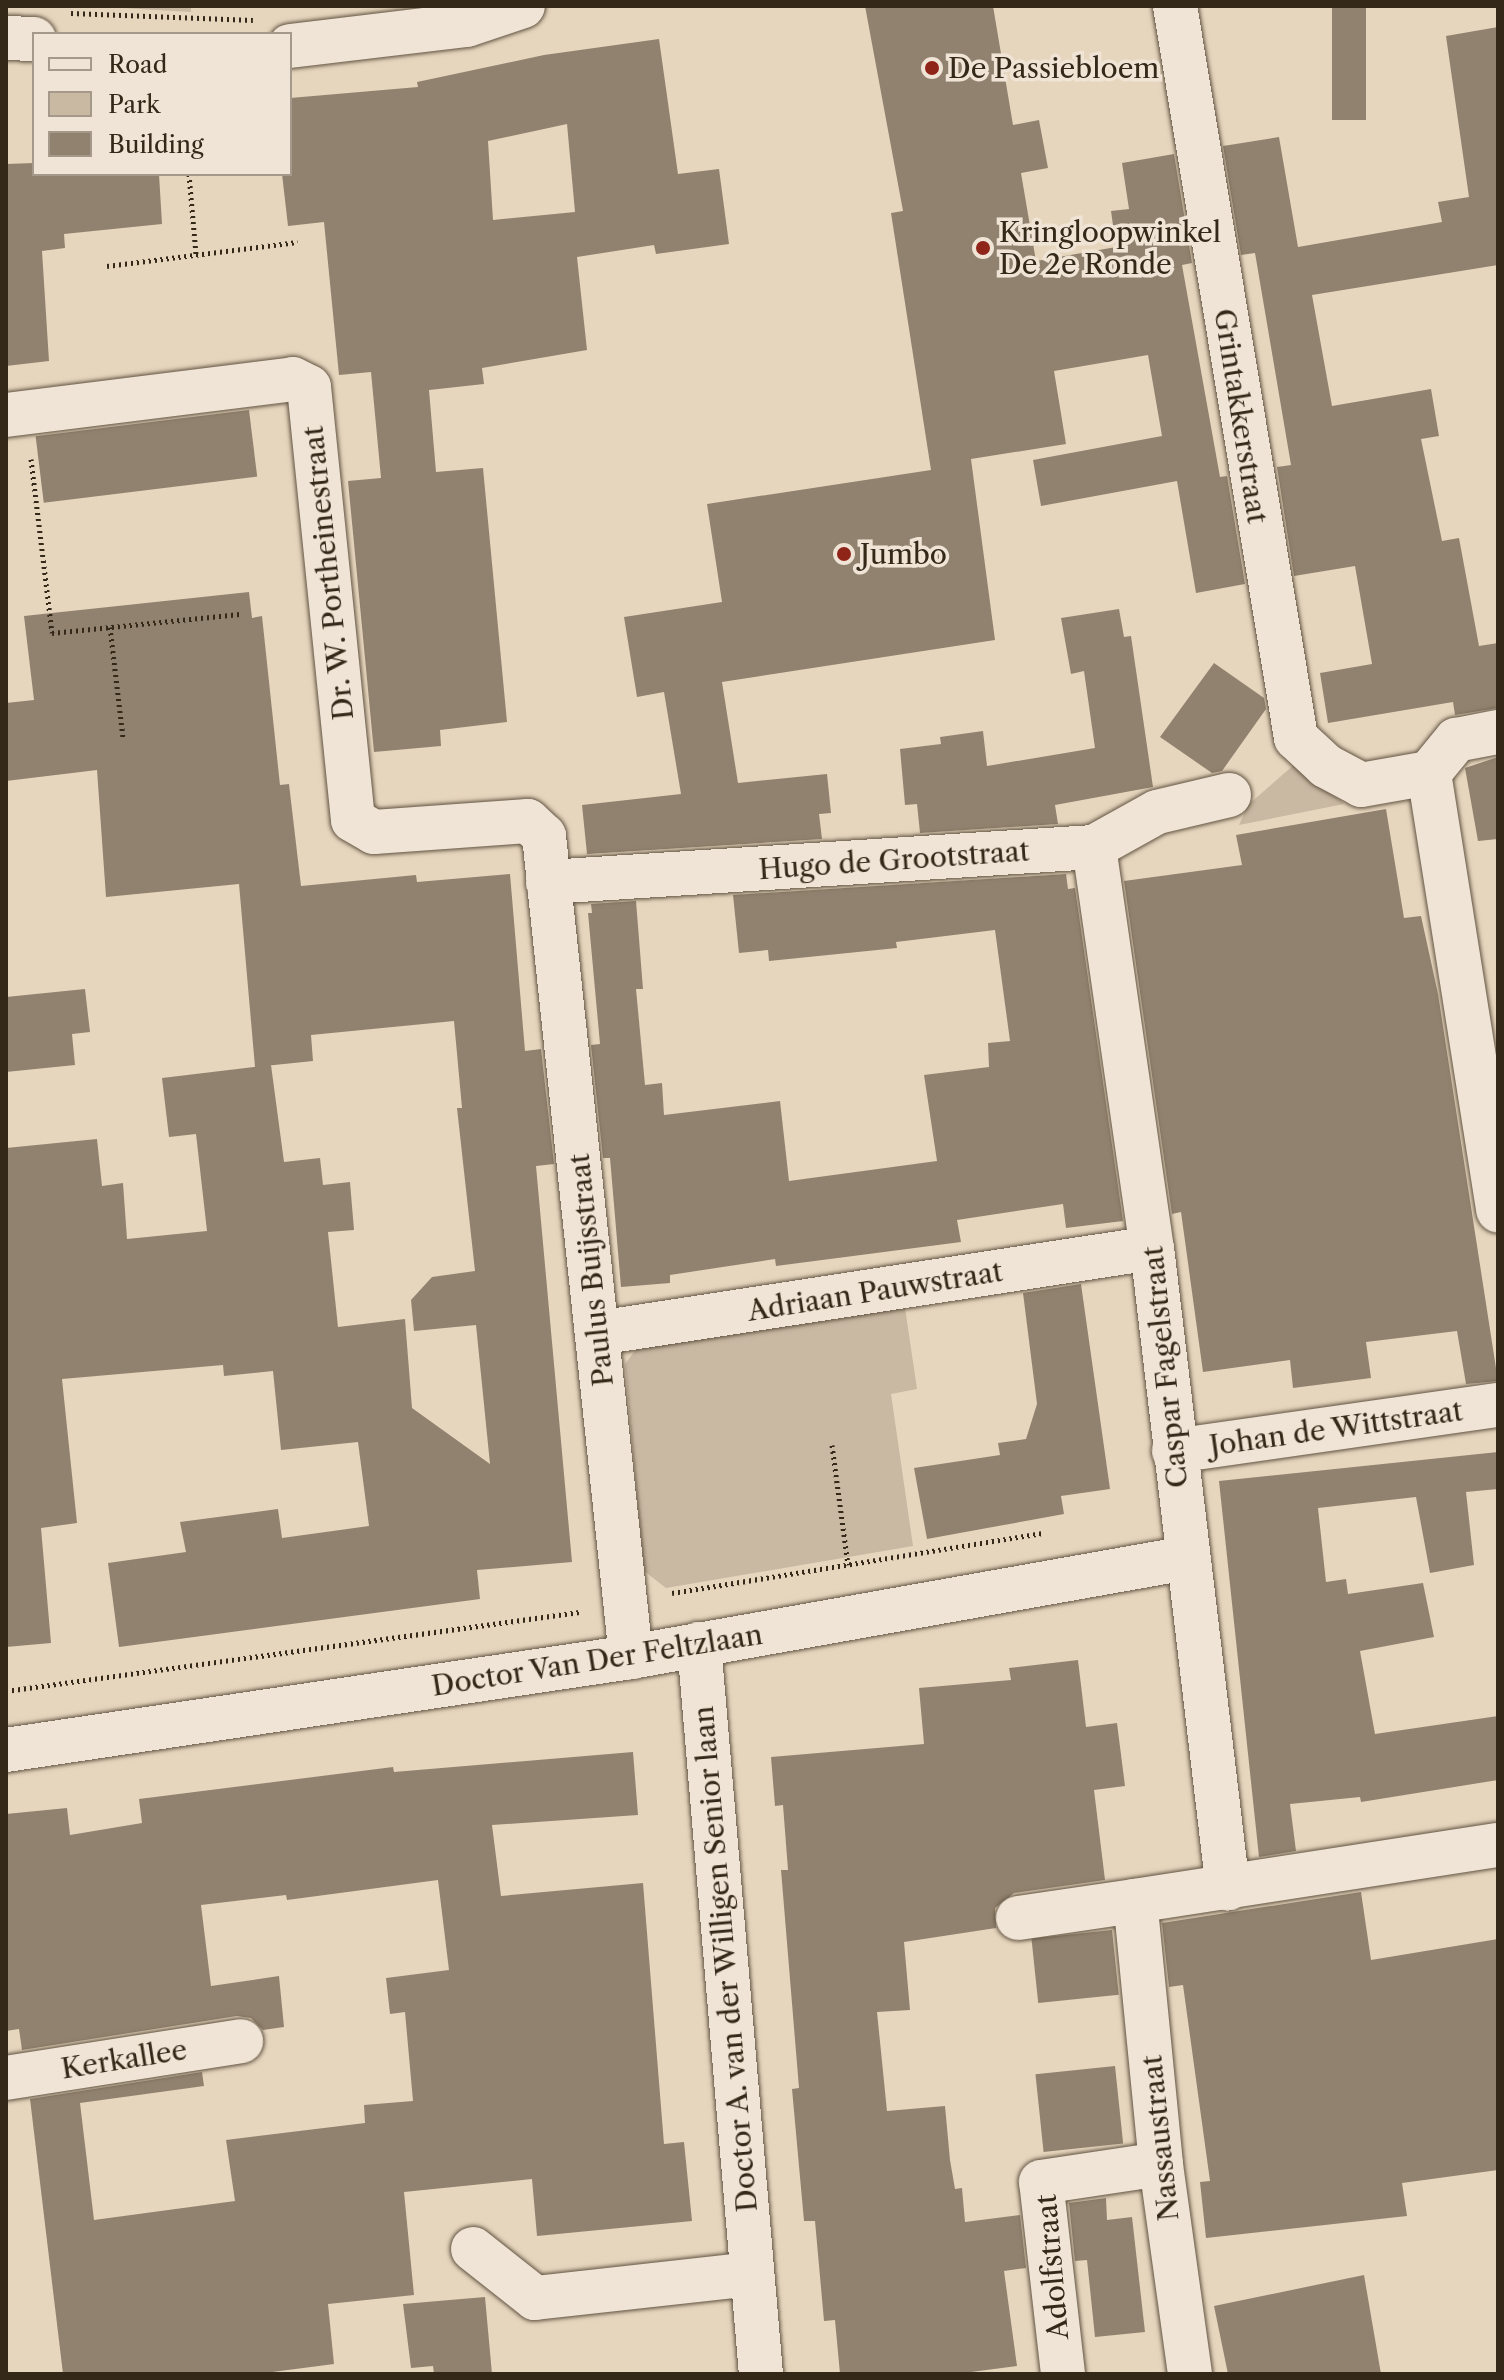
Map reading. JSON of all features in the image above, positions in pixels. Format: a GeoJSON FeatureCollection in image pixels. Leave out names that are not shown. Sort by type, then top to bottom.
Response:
{"type":"FeatureCollection","features":[{"type":"Feature","properties":{"kind":"street"},"geometry":{"type":"LineString","coordinates":[[292,32],[467,25],[523,6]]}},
{"type":"Feature","properties":{"kind":"street","name":"Grintakkerstraat"},"geometry":{"type":"LineString","coordinates":[[1175,6],[1282,678],[1296,738],[1326,766],[1361,785],[1429,773]]}},
{"type":"Feature","properties":{"kind":"street"},"geometry":{"type":"LineString","coordinates":[[6,38],[50,26]]}},
{"type":"Feature","properties":{"kind":"street","name":"Dr. W. Portheinestraat"},"geometry":{"type":"LineString","coordinates":[[16,413],[293,379],[309,387],[353,820],[374,832],[528,821],[544,836],[548,882]]}},
{"type":"Feature","properties":{"kind":"street"},"geometry":{"type":"LineString","coordinates":[[1498,732],[1456,740],[1429,773],[1498,1211]]}},
{"type":"Feature","properties":{"kind":"street","name":"Hugo de Grootstraat"},"geometry":{"type":"LineString","coordinates":[[548,882],[1094,847],[1157,812],[1229,795]]}},
{"type":"Feature","properties":{"kind":"street","name":"Caspar Fagelstraat"},"geometry":{"type":"LineString","coordinates":[[1094,847],[1152,1248],[1228,1889]]}},
{"type":"Feature","properties":{"kind":"street","name":"Paulus Buijsstraat"},"geometry":{"type":"LineString","coordinates":[[548,882],[631,1657]]}},
{"type":"Feature","properties":{"kind":"street","name":"Adriaan Pauwstraat"},"geometry":{"type":"LineString","coordinates":[[598,1333],[1152,1248]]}},
{"type":"Feature","properties":{"kind":"street","name":"Johan de Wittstraat"},"geometry":{"type":"LineString","coordinates":[[1174,1451],[1498,1405]]}},
{"type":"Feature","properties":{"kind":"street","name":"Doctor Van Der Feltzlaan"},"geometry":{"type":"LineString","coordinates":[[6,1750],[631,1657],[1187,1558]]}},
{"type":"Feature","properties":{"kind":"street","name":"Doctor A. van der Willigen Senior laan"},"geometry":{"type":"LineString","coordinates":[[699,1644],[761,2374]]}},
{"type":"Feature","properties":{"kind":"street"},"geometry":{"type":"LineString","coordinates":[[1018,1918],[1228,1889],[1498,1845]]}},
{"type":"Feature","properties":{"kind":"street","name":"Nassaustraat"},"geometry":{"type":"LineString","coordinates":[[1135,1901],[1161,2164],[1190,2374]]}},
{"type":"Feature","properties":{"kind":"street","name":"Kerkallee"},"geometry":{"type":"LineString","coordinates":[[6,2078],[241,2041]]}},
{"type":"Feature","properties":{"kind":"street","name":"Adolfstraat"},"geometry":{"type":"LineString","coordinates":[[1063,2374],[1041,2182],[1161,2164]]}},
{"type":"Feature","properties":{"kind":"street"},"geometry":{"type":"LineString","coordinates":[[473,2249],[535,2298],[751,2274]]}},
{"type":"Feature","properties":{"kind":"path"},"geometry":{"type":"LineString","coordinates":[[50,26],[245,32]]}},
{"type":"Feature","properties":{"kind":"path"},"geometry":{"type":"LineString","coordinates":[[189,176],[196,254]]}},
{"type":"Feature","properties":{"kind":"path"},"geometry":{"type":"LineString","coordinates":[[107,266],[297,242]]}},
{"type":"Feature","properties":{"kind":"path"},"geometry":{"type":"LineString","coordinates":[[16,413],[52,633],[240,614]]}},
{"type":"Feature","properties":{"kind":"path"},"geometry":{"type":"LineString","coordinates":[[110,627],[123,738]]}},
{"type":"Feature","properties":{"kind":"path"},"geometry":{"type":"LineString","coordinates":[[832,1445],[848,1565]]}},
{"type":"Feature","properties":{"kind":"path"},"geometry":{"type":"LineString","coordinates":[[6,1691],[585,1611],[625,1601],[1045,1532]]}},
{"type":"Feature","properties":{"kind":"green space"},"geometry":{"type":"Polygon","coordinates":[[[90,6],[191,6],[191,12],[90,6]]]}},
{"type":"Feature","properties":{"kind":"green space"},"geometry":{"type":"Polygon","coordinates":[[[1296,763],[1344,804],[1239,825],[1248,805],[1296,763]]]}},
{"type":"Feature","properties":{"kind":"green space"},"geometry":{"type":"Polygon","coordinates":[[[905,1308],[917,1389],[891,1394],[913,1546],[666,1588],[644,1571],[625,1364],[640,1344],[905,1308]]]}},
{"type":"Feature","properties":{"kind":"building"},"geometry":{"type":"Polygon","coordinates":[[[865,6],[993,6],[1013,125],[1039,120],[1048,168],[1021,173],[1036,261],[1116,247],[1111,211],[1129,209],[1122,163],[1174,154],[1192,263],[1182,265],[1220,477],[1227,476],[1245,584],[1196,593],[1177,481],[1041,506],[1033,460],[1162,436],[1148,355],[1054,371],[1066,444],[971,459],[995,640],[722,682],[738,783],[827,774],[831,813],[819,814],[822,839],[587,854],[582,805],[681,794],[664,692],[637,697],[624,617],[722,602],[707,504],[931,470],[891,213],[903,211],[865,6]]]}},
{"type":"Feature","properties":{"kind":"building"},"geometry":{"type":"Polygon","coordinates":[[[1332,6],[1366,6],[1366,120],[1332,120],[1332,6]]]}},
{"type":"Feature","properties":{"kind":"building"},"geometry":{"type":"Polygon","coordinates":[[[1498,27],[1498,265],[1312,295],[1332,406],[1431,389],[1439,436],[1421,439],[1442,541],[1459,538],[1479,646],[1498,643],[1498,708],[1455,715],[1453,702],[1328,723],[1320,673],[1372,664],[1355,566],[1294,576],[1277,467],[1291,465],[1255,253],[1241,255],[1223,146],[1279,137],[1298,247],[1442,222],[1438,202],[1469,197],[1446,36],[1498,27]]]}},
{"type":"Feature","properties":{"kind":"building"},"geometry":{"type":"Polygon","coordinates":[[[659,39],[678,174],[719,169],[729,244],[656,254],[654,245],[577,257],[587,350],[482,368],[484,384],[429,390],[436,472],[483,468],[507,722],[440,730],[441,746],[374,752],[348,481],[381,478],[371,372],[339,375],[324,222],[288,226],[282,176],[292,176],[292,98],[418,87],[417,82],[544,55],[659,39]],[[567,124],[488,141],[493,220],[575,212],[567,124]]]}},
{"type":"Feature","properties":{"kind":"building"},"geometry":{"type":"Polygon","coordinates":[[[32,163],[32,176],[159,176],[162,224],[64,234],[65,248],[42,251],[49,361],[6,366],[6,164],[32,163]]]}},
{"type":"Feature","properties":{"kind":"building"},"geometry":{"type":"Polygon","coordinates":[[[249,410],[257,477],[44,503],[36,436],[249,410]]]}},
{"type":"Feature","properties":{"kind":"building"},"geometry":{"type":"Polygon","coordinates":[[[249,592],[252,618],[262,616],[280,785],[289,784],[301,886],[416,875],[417,882],[510,874],[525,1051],[541,1049],[554,1164],[536,1166],[572,1562],[477,1570],[480,1599],[119,1647],[108,1563],[186,1552],[180,1522],[278,1509],[282,1538],[369,1526],[358,1442],[281,1450],[273,1371],[224,1376],[223,1365],[62,1379],[77,1523],[41,1528],[51,1643],[6,1647],[6,1148],[97,1139],[102,1186],[123,1183],[127,1239],[207,1231],[196,1134],[169,1137],[162,1078],[255,1067],[239,884],[106,897],[97,770],[6,781],[6,703],[34,700],[24,616],[249,592]],[[454,1021],[311,1035],[313,1061],[271,1065],[284,1162],[320,1158],[323,1185],[350,1182],[354,1230],[328,1232],[338,1327],[405,1319],[412,1408],[490,1464],[476,1325],[414,1331],[411,1300],[432,1277],[475,1271],[457,1108],[462,1108],[454,1021]]]}},
{"type":"Feature","properties":{"kind":"building"},"geometry":{"type":"Polygon","coordinates":[[[1119,609],[1124,637],[1131,636],[1153,787],[1055,805],[1058,824],[920,833],[917,804],[905,805],[900,749],[941,744],[940,737],[983,731],[987,766],[1095,748],[1084,671],[1071,674],[1061,618],[1119,609]]]}},
{"type":"Feature","properties":{"kind":"building"},"geometry":{"type":"Polygon","coordinates":[[[1214,663],[1264,698],[1266,709],[1222,771],[1212,773],[1160,737],[1214,663]]]}},
{"type":"Feature","properties":{"kind":"building"},"geometry":{"type":"Polygon","coordinates":[[[1498,757],[1498,839],[1478,841],[1465,768],[1498,757]]]}},
{"type":"Feature","properties":{"kind":"building"},"geometry":{"type":"Polygon","coordinates":[[[1386,809],[1404,918],[1421,916],[1438,994],[1498,1381],[1466,1384],[1457,1331],[1366,1342],[1371,1378],[1293,1388],[1290,1360],[1203,1372],[1181,1212],[1172,1214],[1124,881],[1242,865],[1236,835],[1386,809]]]}},
{"type":"Feature","properties":{"kind":"building"},"geometry":{"type":"Polygon","coordinates":[[[1066,874],[1068,889],[1075,888],[1123,1221],[1066,1228],[1063,1204],[957,1220],[961,1242],[776,1266],[775,1259],[670,1275],[670,1283],[621,1287],[610,1158],[603,1158],[591,1045],[600,1044],[588,913],[592,913],[591,904],[636,901],[643,989],[636,989],[645,1085],[662,1083],[664,1115],[780,1101],[789,1181],[937,1161],[924,1075],[989,1067],[988,1043],[1010,1041],[995,930],[896,942],[897,948],[769,961],[768,950],[739,953],[733,895],[1066,874]]]}},
{"type":"Feature","properties":{"kind":"building"},"geometry":{"type":"Polygon","coordinates":[[[85,989],[90,1032],[72,1034],[75,1065],[6,1072],[6,997],[85,989]]]}},
{"type":"Feature","properties":{"kind":"building"},"geometry":{"type":"Polygon","coordinates":[[[1081,1284],[1110,1489],[1061,1496],[1064,1514],[927,1539],[914,1468],[1000,1455],[998,1443],[1026,1439],[1037,1404],[1023,1293],[1081,1284]]]}},
{"type":"Feature","properties":{"kind":"building"},"geometry":{"type":"Polygon","coordinates":[[[1498,1452],[1498,1489],[1466,1492],[1474,1565],[1430,1573],[1416,1497],[1318,1508],[1326,1582],[1346,1579],[1348,1594],[1423,1583],[1434,1637],[1360,1651],[1375,1734],[1498,1716],[1498,1780],[1361,1802],[1360,1797],[1290,1804],[1296,1851],[1259,1857],[1219,1481],[1498,1452]]]}},
{"type":"Feature","properties":{"kind":"building"},"geometry":{"type":"Polygon","coordinates":[[[1078,1660],[1086,1727],[1117,1723],[1125,1786],[1094,1790],[1105,1880],[1014,1893],[995,1908],[996,1928],[904,1942],[910,2010],[877,2012],[887,2111],[945,2106],[955,2189],[962,2188],[965,2222],[1020,2215],[1026,2268],[1004,2271],[1017,2366],[956,2374],[840,2374],[835,2320],[824,2321],[815,2221],[804,2221],[792,2089],[799,2088],[781,1870],[788,1870],[783,1805],[775,1806],[771,1757],[924,1744],[919,1688],[1011,1680],[1009,1668],[1078,1660]]]}},
{"type":"Feature","properties":{"kind":"building"},"geometry":{"type":"Polygon","coordinates":[[[633,1752],[638,1815],[492,1825],[501,1896],[643,1883],[664,2144],[684,2142],[692,2221],[537,2236],[532,2179],[404,2192],[414,2295],[328,2304],[334,2364],[257,2374],[63,2374],[30,2099],[202,2072],[204,2086],[80,2103],[94,2220],[235,2201],[226,2140],[365,2123],[364,2105],[413,2101],[405,2012],[390,2014],[386,1978],[449,1970],[438,1880],[287,1900],[286,1895],[201,1905],[211,1986],[279,1976],[284,2027],[263,2030],[251,2018],[237,2016],[22,2050],[19,2029],[6,2031],[6,1814],[67,1808],[70,1835],[142,1823],[139,1799],[393,1767],[394,1772],[633,1752]]]}},
{"type":"Feature","properties":{"kind":"building"},"geometry":{"type":"Polygon","coordinates":[[[1361,1892],[1371,1960],[1498,1939],[1498,2170],[1402,2183],[1407,2216],[1206,2238],[1200,2182],[1210,2181],[1183,1985],[1169,1987],[1162,1923],[1361,1892]]]}},
{"type":"Feature","properties":{"kind":"building"},"geometry":{"type":"Polygon","coordinates":[[[1112,1930],[1119,1995],[1038,2003],[1031,1938],[1112,1930]]]}},
{"type":"Feature","properties":{"kind":"building"},"geometry":{"type":"Polygon","coordinates":[[[1115,2066],[1123,2144],[1044,2152],[1035,2074],[1115,2066]]]}},
{"type":"Feature","properties":{"kind":"building"},"geometry":{"type":"Polygon","coordinates":[[[1106,2198],[1107,2220],[1132,2217],[1145,2332],[1095,2337],[1087,2260],[1075,2261],[1069,2203],[1106,2198]]]}},
{"type":"Feature","properties":{"kind":"building"},"geometry":{"type":"Polygon","coordinates":[[[1364,2275],[1381,2374],[1228,2374],[1214,2306],[1364,2275]]]}},
{"type":"Feature","properties":{"kind":"building"},"geometry":{"type":"Polygon","coordinates":[[[485,2297],[492,2374],[434,2374],[433,2366],[411,2368],[403,2304],[485,2297]]]}},
{"type":"Feature","properties":{"kind":"place","name":"De Passiebloem"},"geometry":{"type":"Point","coordinates":[932,68]}},
{"type":"Feature","properties":{"kind":"place","name":"Kringloopwinkel De 2e Ronde"},"geometry":{"type":"Point","coordinates":[983,248]}},
{"type":"Feature","properties":{"kind":"place","name":"Jumbo"},"geometry":{"type":"Point","coordinates":[844,554]}}]}
